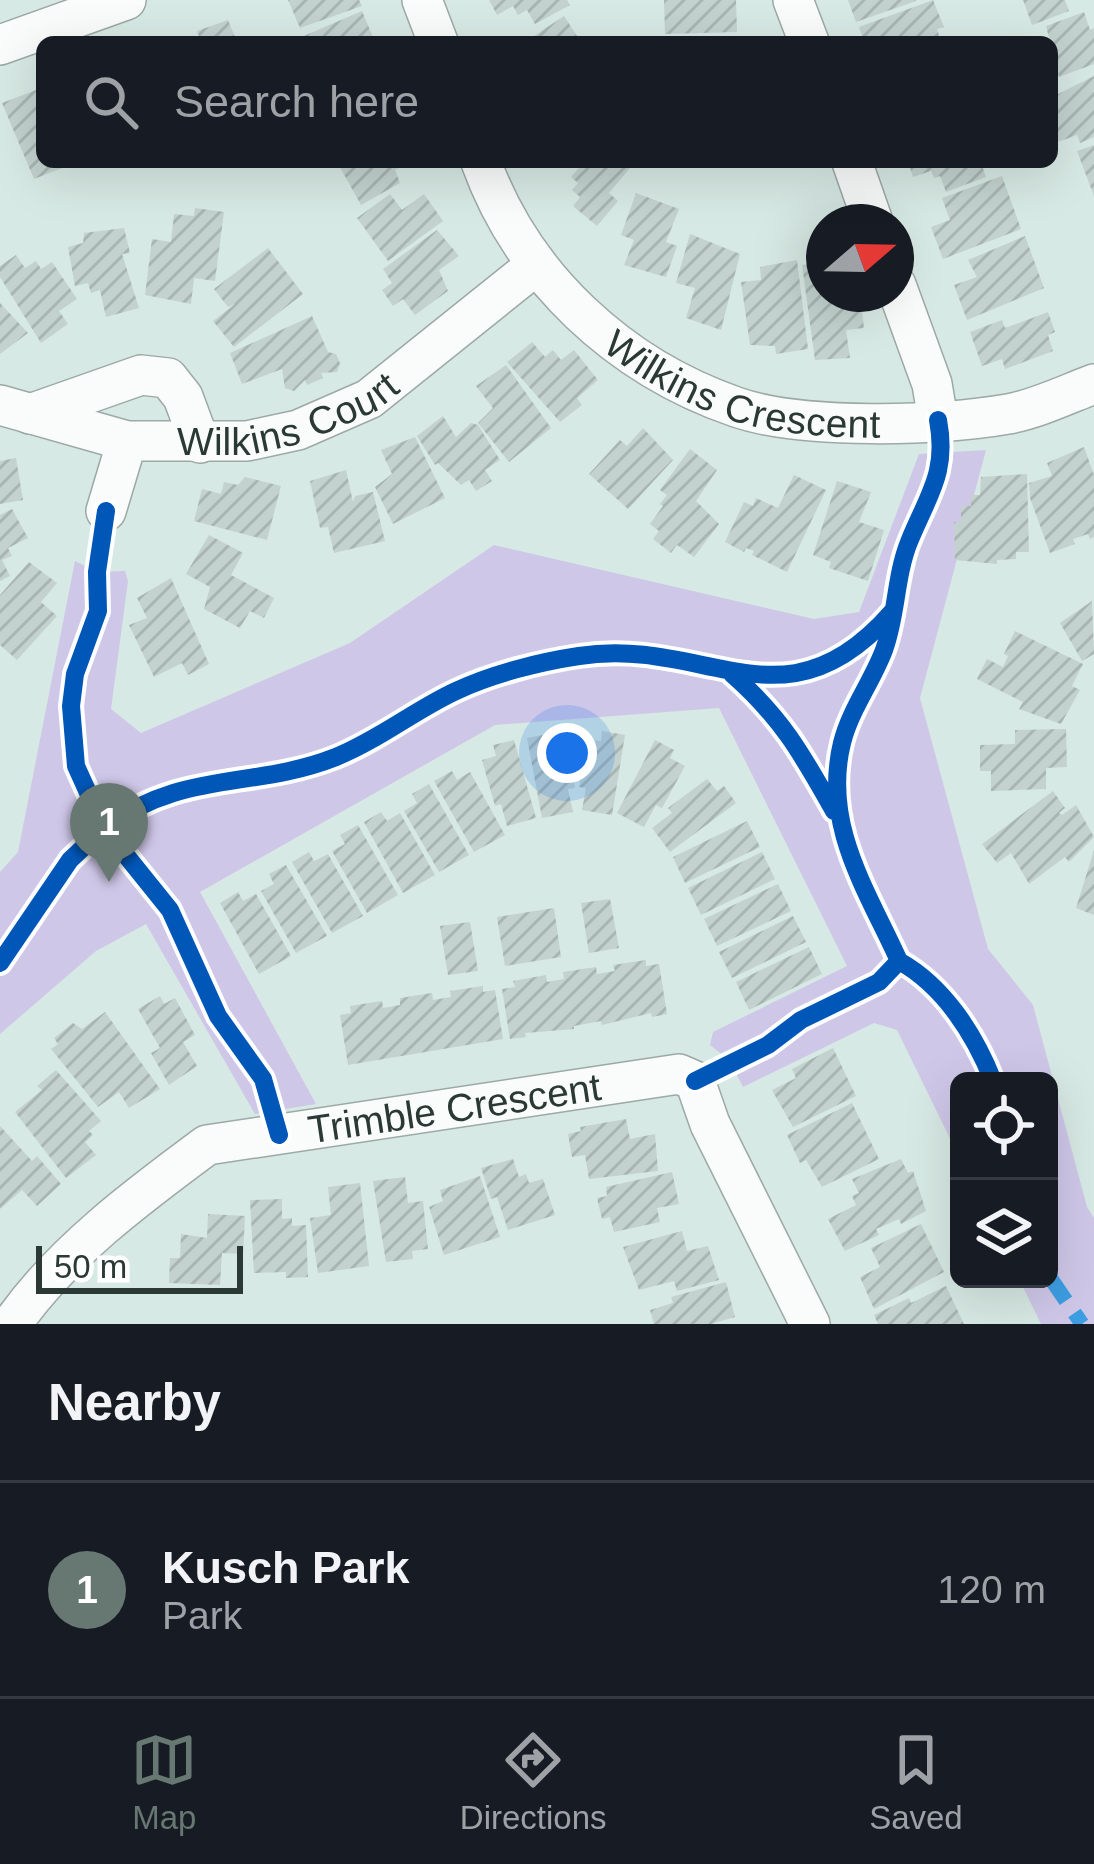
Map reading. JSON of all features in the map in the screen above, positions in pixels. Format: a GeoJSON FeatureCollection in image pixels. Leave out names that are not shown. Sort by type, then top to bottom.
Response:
{"type":"FeatureCollection","features":[{"type":"Feature","properties":{"kind":"street"},"geometry":{"type":"LineString","coordinates":[[0,45],[126,0]]}},
{"type":"Feature","properties":{"kind":"street"},"geometry":{"type":"LineString","coordinates":[[422,0],[435,36]]}},
{"type":"Feature","properties":{"kind":"street"},"geometry":{"type":"LineString","coordinates":[[794,0],[806,36]]}},
{"type":"Feature","properties":{"kind":"street","name":"Wilkins Crescent"},"geometry":{"type":"LineString","coordinates":[[484,168],[535,266],[586,318],[650,369],[739,408],[844,424],[938,420],[1011,414],[1094,384]]}},
{"type":"Feature","properties":{"kind":"street"},"geometry":{"type":"LineString","coordinates":[[854,168],[867,204]]}},
{"type":"Feature","properties":{"kind":"street","name":"Wilkins Court"},"geometry":{"type":"LineString","coordinates":[[15,409],[127,440],[200,443],[298,430],[369,399],[535,266]]}},
{"type":"Feature","properties":{"kind":"street"},"geometry":{"type":"LineString","coordinates":[[906,312],[932,384],[938,420]]}},
{"type":"Feature","properties":{"kind":"street"},"geometry":{"type":"LineString","coordinates":[[15,409],[141,375],[168,379],[183,397],[200,443]]}},
{"type":"Feature","properties":{"kind":"street"},"geometry":{"type":"LineString","coordinates":[[106,511],[127,440]]}},
{"type":"Feature","properties":{"kind":"street","name":"Trimble Crescent"},"geometry":{"type":"LineString","coordinates":[[12,1324],[38,1285],[207,1145],[679,1074],[695,1081],[710,1124],[810,1324]]}},
{"type":"Feature","properties":{"kind":"shaded area"},"geometry":{"type":"Polygon","coordinates":[[[986,450],[920,698],[988,949],[1033,1005],[1051,1072],[950,1072],[950,1139],[897,1030],[874,1023],[743,1087],[729,1060],[710,1045],[713,1032],[847,966],[719,708],[495,725],[200,892],[316,1104],[255,1114],[146,924],[96,951],[0,1034],[0,872],[18,852],[75,561],[97,572],[125,571],[128,581],[111,709],[141,733],[350,643],[494,545],[814,619],[859,612],[919,454],[986,450]]]}},
{"type":"Feature","properties":{"kind":"shaded area"},"geometry":{"type":"Polygon","coordinates":[[[1058,1099],[1094,1218],[1094,1324],[1041,1324],[1023,1288],[1058,1288],[1058,1099]]]}},
{"type":"Feature","properties":{"kind":"building"},"geometry":{"type":"Polygon","coordinates":[[[288,0],[359,0],[362,6],[300,28],[288,0]]]}},
{"type":"Feature","properties":{"kind":"building"},"geometry":{"type":"Polygon","coordinates":[[[489,0],[567,0],[570,5],[535,24],[527,10],[518,15],[513,6],[497,15],[489,0]]]}},
{"type":"Feature","properties":{"kind":"building"},"geometry":{"type":"Polygon","coordinates":[[[664,0],[736,0],[737,32],[665,34],[664,0]]]}},
{"type":"Feature","properties":{"kind":"building"},"geometry":{"type":"Polygon","coordinates":[[[848,0],[916,0],[916,1],[856,22],[848,0]]]}},
{"type":"Feature","properties":{"kind":"building"},"geometry":{"type":"Polygon","coordinates":[[[933,0],[944,27],[937,29],[939,36],[862,36],[859,27],[933,0]]]}},
{"type":"Feature","properties":{"kind":"building"},"geometry":{"type":"Polygon","coordinates":[[[1023,0],[1065,0],[1069,11],[1032,25],[1023,0]]]}},
{"type":"Feature","properties":{"kind":"building"},"geometry":{"type":"Polygon","coordinates":[[[362,11],[372,36],[304,36],[362,11]]]}},
{"type":"Feature","properties":{"kind":"building"},"geometry":{"type":"Polygon","coordinates":[[[1084,12],[1090,30],[1094,28],[1094,64],[1059,77],[1058,36],[1049,36],[1046,26],[1084,12]]]}},
{"type":"Feature","properties":{"kind":"building"},"geometry":{"type":"Polygon","coordinates":[[[564,16],[577,36],[534,36],[564,16]]]}},
{"type":"Feature","properties":{"kind":"building"},"geometry":{"type":"Polygon","coordinates":[[[228,20],[235,36],[199,36],[197,31],[228,20]]]}},
{"type":"Feature","properties":{"kind":"building"},"geometry":{"type":"Polygon","coordinates":[[[1094,76],[1094,137],[1080,143],[1077,135],[1058,142],[1058,94],[1094,76]]]}},
{"type":"Feature","properties":{"kind":"building"},"geometry":{"type":"Polygon","coordinates":[[[36,90],[36,168],[62,168],[34,179],[2,103],[36,90]]]}},
{"type":"Feature","properties":{"kind":"building"},"geometry":{"type":"Polygon","coordinates":[[[1094,145],[1094,196],[1077,151],[1094,145]]]}},
{"type":"Feature","properties":{"kind":"building"},"geometry":{"type":"Polygon","coordinates":[[[340,168],[398,168],[400,183],[361,205],[340,168]]]}},
{"type":"Feature","properties":{"kind":"building"},"geometry":{"type":"Polygon","coordinates":[[[579,168],[630,168],[609,193],[618,201],[597,226],[573,206],[580,197],[572,190],[578,183],[571,177],[579,168]]]}},
{"type":"Feature","properties":{"kind":"building"},"geometry":{"type":"Polygon","coordinates":[[[910,168],[983,168],[986,177],[946,192],[940,176],[934,178],[931,171],[913,177],[910,168]]]}},
{"type":"Feature","properties":{"kind":"building"},"geometry":{"type":"Polygon","coordinates":[[[1002,176],[1021,229],[943,259],[931,227],[950,220],[942,198],[1002,176]]]}},
{"type":"Feature","properties":{"kind":"building"},"geometry":{"type":"Polygon","coordinates":[[[636,193],[679,209],[666,242],[677,246],[666,277],[624,265],[634,240],[621,235],[636,193]]]}},
{"type":"Feature","properties":{"kind":"building"},"geometry":{"type":"Polygon","coordinates":[[[390,194],[402,210],[424,194],[443,221],[388,261],[357,218],[390,194]]]}},
{"type":"Feature","properties":{"kind":"building"},"geometry":{"type":"Polygon","coordinates":[[[195,208],[224,212],[215,281],[194,278],[191,304],[145,295],[152,239],[171,242],[174,214],[194,216],[195,208]]]}},
{"type":"Feature","properties":{"kind":"building"},"geometry":{"type":"Polygon","coordinates":[[[124,228],[130,253],[122,254],[139,308],[106,317],[100,290],[91,293],[88,283],[75,286],[68,247],[83,243],[84,233],[124,228]]]}},
{"type":"Feature","properties":{"kind":"building"},"geometry":{"type":"Polygon","coordinates":[[[437,230],[459,256],[439,270],[448,291],[415,315],[403,299],[393,306],[382,290],[392,283],[383,269],[437,230]]]}},
{"type":"Feature","properties":{"kind":"building"},"geometry":{"type":"Polygon","coordinates":[[[690,234],[740,254],[721,330],[686,318],[695,288],[676,283],[690,234]]]}},
{"type":"Feature","properties":{"kind":"building"},"geometry":{"type":"Polygon","coordinates":[[[1025,236],[1044,288],[967,320],[954,285],[977,277],[968,260],[1025,236]]]}},
{"type":"Feature","properties":{"kind":"building"},"geometry":{"type":"Polygon","coordinates":[[[268,248],[303,294],[234,347],[213,321],[235,304],[228,307],[214,289],[268,248]]]}},
{"type":"Feature","properties":{"kind":"building"},"geometry":{"type":"Polygon","coordinates":[[[16,255],[25,268],[36,261],[41,269],[52,262],[77,299],[59,311],[68,324],[41,343],[0,277],[0,266],[16,255]]]}},
{"type":"Feature","properties":{"kind":"building"},"geometry":{"type":"Polygon","coordinates":[[[797,260],[808,349],[776,354],[775,346],[750,345],[741,282],[761,280],[760,267],[797,260]]]}},
{"type":"Feature","properties":{"kind":"building"},"geometry":{"type":"Polygon","coordinates":[[[0,303],[28,333],[0,354],[0,303]]]}},
{"type":"Feature","properties":{"kind":"building"},"geometry":{"type":"Polygon","coordinates":[[[808,312],[862,312],[864,328],[846,330],[850,358],[815,360],[808,312]]]}},
{"type":"Feature","properties":{"kind":"building"},"geometry":{"type":"Polygon","coordinates":[[[1048,312],[1055,332],[1048,335],[1053,351],[1005,369],[1002,359],[982,366],[970,332],[1002,320],[1005,328],[1048,312]]]}},
{"type":"Feature","properties":{"kind":"building"},"geometry":{"type":"Polygon","coordinates":[[[312,316],[328,352],[336,354],[337,372],[321,373],[323,378],[307,385],[305,380],[294,391],[285,388],[282,369],[242,384],[230,353],[312,316]]]}},
{"type":"Feature","properties":{"kind":"building"},"geometry":{"type":"Polygon","coordinates":[[[532,342],[545,357],[553,350],[561,360],[574,350],[598,380],[577,398],[582,405],[560,422],[507,362],[532,342]]]}},
{"type":"Feature","properties":{"kind":"building"},"geometry":{"type":"Polygon","coordinates":[[[506,365],[551,428],[509,462],[478,423],[493,408],[476,386],[506,365]]]}},
{"type":"Feature","properties":{"kind":"building"},"geometry":{"type":"Polygon","coordinates":[[[443,416],[456,437],[471,423],[478,425],[500,460],[485,470],[492,481],[476,491],[469,480],[461,485],[435,465],[417,436],[443,416]]]}},
{"type":"Feature","properties":{"kind":"building"},"geometry":{"type":"Polygon","coordinates":[[[643,428],[673,460],[628,509],[589,474],[620,440],[627,446],[643,428]]]}},
{"type":"Feature","properties":{"kind":"building"},"geometry":{"type":"Polygon","coordinates":[[[415,437],[445,498],[393,524],[375,487],[392,474],[381,450],[415,437]]]}},
{"type":"Feature","properties":{"kind":"building"},"geometry":{"type":"Polygon","coordinates":[[[1084,447],[1094,475],[1094,537],[1073,539],[1075,544],[1050,553],[1029,483],[1052,476],[1047,463],[1084,447]]]}},
{"type":"Feature","properties":{"kind":"building"},"geometry":{"type":"Polygon","coordinates":[[[690,449],[717,470],[696,501],[719,524],[694,557],[677,545],[671,553],[653,539],[659,531],[650,524],[667,495],[660,490],[690,449]]]}},
{"type":"Feature","properties":{"kind":"building"},"geometry":{"type":"Polygon","coordinates":[[[16,458],[23,500],[0,504],[0,461],[16,458]]]}},
{"type":"Feature","properties":{"kind":"building"},"geometry":{"type":"Polygon","coordinates":[[[346,470],[353,502],[355,496],[373,492],[385,541],[334,553],[328,527],[320,528],[310,481],[346,470]]]}},
{"type":"Feature","properties":{"kind":"building"},"geometry":{"type":"Polygon","coordinates":[[[1027,474],[1029,552],[1016,552],[1016,559],[997,560],[997,564],[955,560],[954,522],[961,522],[961,506],[971,506],[971,495],[980,495],[981,477],[1027,474]]]}},
{"type":"Feature","properties":{"kind":"building"},"geometry":{"type":"Polygon","coordinates":[[[794,475],[826,490],[787,572],[752,555],[754,551],[746,548],[744,552],[725,542],[744,502],[753,506],[756,498],[778,508],[794,475]]]}},
{"type":"Feature","properties":{"kind":"building"},"geometry":{"type":"Polygon","coordinates":[[[245,477],[281,486],[267,540],[194,521],[202,489],[221,494],[224,482],[238,485],[245,477]]]}},
{"type":"Feature","properties":{"kind":"building"},"geometry":{"type":"Polygon","coordinates":[[[837,481],[871,492],[859,522],[884,530],[868,581],[829,568],[831,562],[813,555],[837,481]]]}},
{"type":"Feature","properties":{"kind":"building"},"geometry":{"type":"Polygon","coordinates":[[[12,509],[28,538],[8,548],[12,556],[2,560],[10,576],[0,581],[0,515],[12,509]]]}},
{"type":"Feature","properties":{"kind":"building"},"geometry":{"type":"Polygon","coordinates":[[[209,535],[243,553],[231,575],[274,598],[264,618],[250,611],[240,628],[204,609],[210,587],[186,574],[209,535]]]}},
{"type":"Feature","properties":{"kind":"building"},"geometry":{"type":"Polygon","coordinates":[[[29,562],[57,583],[41,602],[57,616],[17,660],[0,645],[0,595],[29,562]]]}},
{"type":"Feature","properties":{"kind":"building"},"geometry":{"type":"Polygon","coordinates":[[[171,578],[209,664],[188,675],[182,663],[154,677],[129,625],[147,618],[137,598],[171,578]]]}},
{"type":"Feature","properties":{"kind":"building"},"geometry":{"type":"Polygon","coordinates":[[[1092,601],[1094,654],[1082,661],[1060,623],[1092,601]]]}},
{"type":"Feature","properties":{"kind":"building"},"geometry":{"type":"Polygon","coordinates":[[[1015,631],[1083,664],[1072,686],[1080,690],[1061,724],[1019,709],[1023,702],[977,679],[987,659],[1003,667],[1015,631]]]}},
{"type":"Feature","properties":{"kind":"building"},"geometry":{"type":"Polygon","coordinates":[[[1066,729],[1067,767],[1046,768],[1046,789],[991,791],[991,771],[980,771],[980,745],[1015,744],[1015,730],[1066,729]]]}},
{"type":"Feature","properties":{"kind":"building"},"geometry":{"type":"Polygon","coordinates":[[[602,731],[625,735],[612,815],[582,810],[586,788],[579,787],[587,739],[601,741],[602,731]]]}},
{"type":"Feature","properties":{"kind":"building"},"geometry":{"type":"Polygon","coordinates":[[[548,734],[550,744],[566,741],[575,788],[568,789],[573,812],[542,818],[527,738],[548,734]]]}},
{"type":"Feature","properties":{"kind":"building"},"geometry":{"type":"Polygon","coordinates":[[[514,740],[536,818],[507,826],[501,804],[495,806],[482,760],[496,756],[493,745],[514,740]]]}},
{"type":"Feature","properties":{"kind":"building"},"geometry":{"type":"Polygon","coordinates":[[[655,740],[674,750],[670,758],[685,766],[662,808],[656,805],[644,827],[617,813],[655,740]]]}},
{"type":"Feature","properties":{"kind":"building"},"geometry":{"type":"Polygon","coordinates":[[[452,771],[457,780],[470,772],[505,835],[474,852],[434,781],[452,771]]]}},
{"type":"Feature","properties":{"kind":"building"},"geometry":{"type":"Polygon","coordinates":[[[707,779],[717,791],[724,786],[736,803],[670,852],[652,828],[672,813],[668,808],[707,779]]]}},
{"type":"Feature","properties":{"kind":"building"},"geometry":{"type":"Polygon","coordinates":[[[429,784],[469,855],[439,872],[404,811],[417,803],[412,794],[429,784]]]}},
{"type":"Feature","properties":{"kind":"building"},"geometry":{"type":"Polygon","coordinates":[[[1053,791],[1065,808],[1059,813],[1076,805],[1094,837],[1069,862],[1065,857],[1029,884],[1011,853],[997,863],[982,844],[1053,791]]]}},
{"type":"Feature","properties":{"kind":"building"},"geometry":{"type":"Polygon","coordinates":[[[381,812],[387,821],[400,813],[435,875],[403,893],[364,822],[381,812]]]}},
{"type":"Feature","properties":{"kind":"building"},"geometry":{"type":"Polygon","coordinates":[[[747,821],[760,847],[685,883],[673,857],[747,821]]]}},
{"type":"Feature","properties":{"kind":"building"},"geometry":{"type":"Polygon","coordinates":[[[358,825],[398,895],[367,913],[332,851],[345,844],[340,835],[358,825]]]}},
{"type":"Feature","properties":{"kind":"building"},"geometry":{"type":"Polygon","coordinates":[[[1094,850],[1094,915],[1076,908],[1094,850]]]}},
{"type":"Feature","properties":{"kind":"building"},"geometry":{"type":"Polygon","coordinates":[[[309,852],[314,861],[328,854],[363,916],[332,933],[292,862],[309,852]]]}},
{"type":"Feature","properties":{"kind":"building"},"geometry":{"type":"Polygon","coordinates":[[[762,852],[775,879],[701,915],[688,888],[762,852]]]}},
{"type":"Feature","properties":{"kind":"building"},"geometry":{"type":"Polygon","coordinates":[[[286,865],[327,936],[296,953],[261,891],[274,884],[269,874],[286,865]]]}},
{"type":"Feature","properties":{"kind":"building"},"geometry":{"type":"Polygon","coordinates":[[[778,884],[791,911],[717,946],[704,919],[778,884]]]}},
{"type":"Feature","properties":{"kind":"building"},"geometry":{"type":"Polygon","coordinates":[[[238,892],[243,901],[256,894],[291,956],[259,974],[220,903],[238,892]]]}},
{"type":"Feature","properties":{"kind":"building"},"geometry":{"type":"Polygon","coordinates":[[[610,899],[619,948],[589,953],[581,903],[610,899]]]}},
{"type":"Feature","properties":{"kind":"building"},"geometry":{"type":"Polygon","coordinates":[[[554,908],[561,957],[505,966],[497,917],[554,908]]]}},
{"type":"Feature","properties":{"kind":"building"},"geometry":{"type":"Polygon","coordinates":[[[793,916],[806,942],[732,978],[719,952],[793,916]]]}},
{"type":"Feature","properties":{"kind":"building"},"geometry":{"type":"Polygon","coordinates":[[[470,922],[478,971],[448,975],[440,926],[470,922]]]}},
{"type":"Feature","properties":{"kind":"building"},"geometry":{"type":"Polygon","coordinates":[[[809,947],[822,974],[749,1010],[736,982],[809,947]]]}},
{"type":"Feature","properties":{"kind":"building"},"geometry":{"type":"Polygon","coordinates":[[[646,960],[646,966],[659,964],[667,1014],[510,1039],[502,989],[515,987],[513,981],[546,975],[547,982],[564,979],[563,972],[596,967],[597,974],[615,971],[613,965],[646,960]]]}},
{"type":"Feature","properties":{"kind":"building"},"geometry":{"type":"Polygon","coordinates":[[[483,986],[483,992],[495,990],[503,1039],[348,1065],[340,1015],[351,1013],[350,1006],[382,1001],[383,1008],[400,1005],[400,998],[432,993],[433,1000],[451,997],[450,991],[483,986]]]}},
{"type":"Feature","properties":{"kind":"building"},"geometry":{"type":"Polygon","coordinates":[[[160,996],[164,1004],[175,998],[195,1035],[183,1042],[197,1066],[169,1085],[151,1053],[160,1048],[138,1009],[160,996]]]}},
{"type":"Feature","properties":{"kind":"building"},"geometry":{"type":"Polygon","coordinates":[[[105,1012],[160,1089],[129,1108],[119,1092],[98,1107],[51,1049],[58,1044],[54,1038],[73,1023],[82,1029],[105,1012]]]}},
{"type":"Feature","properties":{"kind":"building"},"geometry":{"type":"Polygon","coordinates":[[[833,1048],[856,1096],[793,1127],[772,1090],[796,1078],[792,1069],[833,1048]]]}},
{"type":"Feature","properties":{"kind":"building"},"geometry":{"type":"Polygon","coordinates":[[[56,1070],[101,1121],[85,1142],[96,1155],[66,1178],[15,1112],[42,1090],[37,1086],[56,1070]]]}},
{"type":"Feature","properties":{"kind":"building"},"geometry":{"type":"Polygon","coordinates":[[[852,1103],[879,1159],[822,1187],[806,1160],[800,1163],[787,1135],[852,1103]]]}},
{"type":"Feature","properties":{"kind":"building"},"geometry":{"type":"Polygon","coordinates":[[[626,1119],[630,1139],[655,1134],[658,1171],[589,1179],[585,1155],[572,1157],[568,1134],[581,1131],[580,1127],[626,1119]]]}},
{"type":"Feature","properties":{"kind":"building"},"geometry":{"type":"Polygon","coordinates":[[[0,1126],[32,1161],[37,1156],[61,1184],[37,1206],[22,1190],[0,1209],[0,1126]]]}},
{"type":"Feature","properties":{"kind":"building"},"geometry":{"type":"Polygon","coordinates":[[[513,1159],[519,1177],[526,1174],[529,1183],[543,1179],[555,1215],[508,1230],[481,1168],[513,1159]]]}},
{"type":"Feature","properties":{"kind":"building"},"geometry":{"type":"Polygon","coordinates":[[[901,1159],[908,1173],[913,1171],[926,1211],[901,1224],[899,1219],[876,1229],[879,1235],[845,1251],[828,1219],[856,1205],[852,1196],[859,1193],[852,1179],[901,1159]]]}},
{"type":"Feature","properties":{"kind":"building"},"geometry":{"type":"Polygon","coordinates":[[[672,1172],[679,1204],[657,1208],[660,1222],[614,1232],[610,1217],[602,1219],[597,1198],[607,1196],[606,1187],[672,1172]]]}},
{"type":"Feature","properties":{"kind":"building"},"geometry":{"type":"Polygon","coordinates":[[[480,1176],[500,1237],[444,1255],[429,1207],[443,1201],[440,1190],[480,1176]]]}},
{"type":"Feature","properties":{"kind":"building"},"geometry":{"type":"Polygon","coordinates":[[[405,1177],[408,1203],[423,1201],[428,1249],[412,1251],[413,1259],[386,1262],[373,1181],[405,1177]]]}},
{"type":"Feature","properties":{"kind":"building"},"geometry":{"type":"Polygon","coordinates":[[[360,1183],[369,1266],[318,1273],[310,1218],[331,1215],[328,1187],[360,1183]]]}},
{"type":"Feature","properties":{"kind":"building"},"geometry":{"type":"Polygon","coordinates":[[[282,1199],[282,1219],[292,1218],[292,1226],[306,1225],[308,1277],[254,1273],[250,1200],[282,1199]]]}},
{"type":"Feature","properties":{"kind":"building"},"geometry":{"type":"Polygon","coordinates":[[[208,1214],[245,1216],[243,1254],[222,1253],[220,1285],[169,1283],[170,1258],[180,1258],[181,1234],[207,1238],[208,1214]]]}},
{"type":"Feature","properties":{"kind":"building"},"geometry":{"type":"Polygon","coordinates":[[[921,1224],[944,1272],[874,1309],[860,1277],[880,1267],[871,1248],[921,1224]]]}},
{"type":"Feature","properties":{"kind":"building"},"geometry":{"type":"Polygon","coordinates":[[[682,1231],[687,1251],[708,1246],[719,1280],[677,1291],[674,1281],[639,1290],[623,1247],[682,1231]]]}},
{"type":"Feature","properties":{"kind":"building"},"geometry":{"type":"Polygon","coordinates":[[[726,1282],[735,1317],[711,1324],[654,1324],[650,1310],[673,1303],[671,1297],[726,1282]]]}},
{"type":"Feature","properties":{"kind":"building"},"geometry":{"type":"Polygon","coordinates":[[[946,1286],[964,1324],[878,1324],[874,1315],[946,1286]]]}},
{"type":"Feature","properties":{"kind":"marked path"},"geometry":{"type":"LineString","coordinates":[[1057,1288],[1082,1324]]}},
{"type":"Feature","properties":{"kind":"cycle path"},"geometry":{"type":"LineString","coordinates":[[899,961],[851,856],[838,802],[837,773],[846,731],[884,650],[904,555],[938,470],[938,420]]}},
{"type":"Feature","properties":{"kind":"cycle path"},"geometry":{"type":"LineString","coordinates":[[0,963],[70,860],[104,828],[76,766],[71,706],[75,674],[98,611],[97,572],[106,511]]}},
{"type":"Feature","properties":{"kind":"cycle path"},"geometry":{"type":"LineString","coordinates":[[279,1135],[263,1079],[218,1016],[170,910],[104,828],[133,809],[190,788],[276,774],[336,757],[456,691],[516,669],[579,656],[625,653],[779,675],[816,668],[853,648],[892,612]]}},
{"type":"Feature","properties":{"kind":"cycle path"},"geometry":{"type":"LineString","coordinates":[[732,674],[790,738],[834,811]]}},
{"type":"Feature","properties":{"kind":"cycle path"},"geometry":{"type":"LineString","coordinates":[[695,1081],[879,982],[899,961],[944,998],[989,1072]]}},
{"type":"Feature","properties":{"kind":"place","name":"Kusch Park"},"geometry":{"type":"Point","coordinates":[109,882]}}]}
